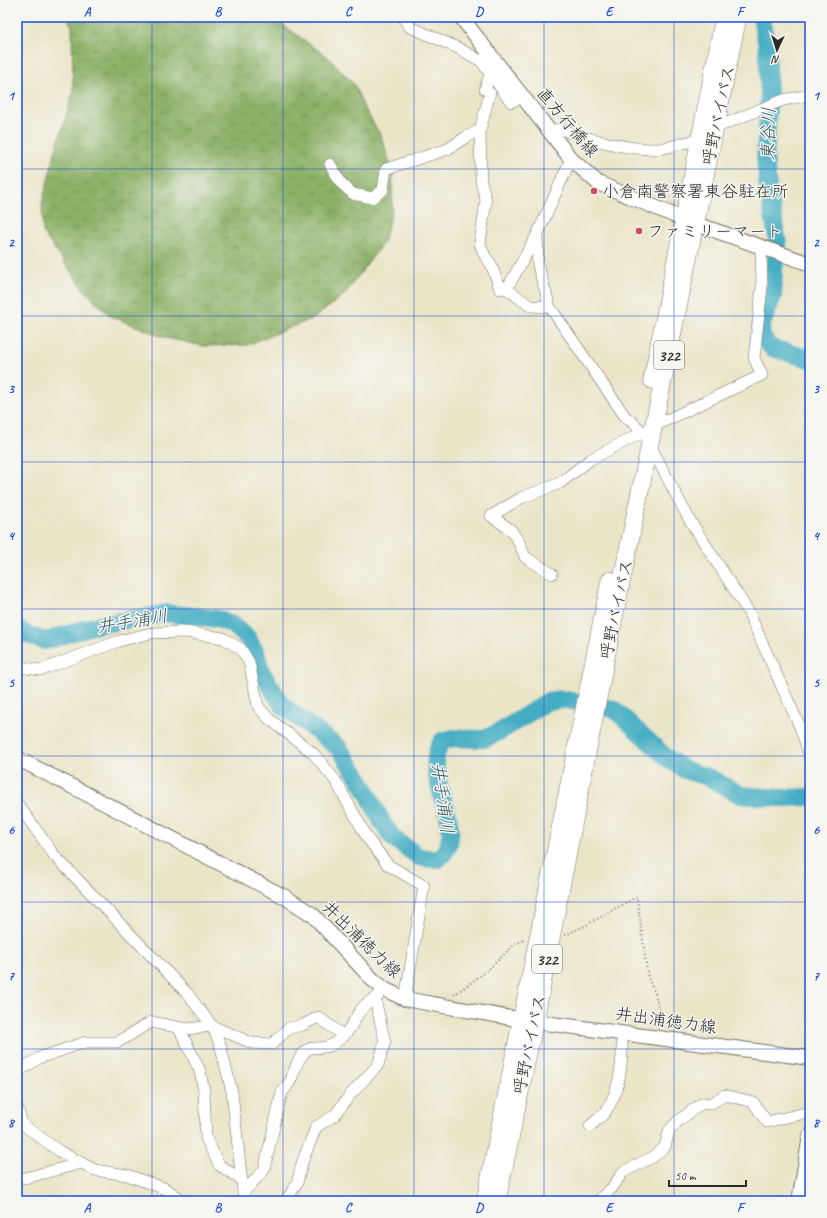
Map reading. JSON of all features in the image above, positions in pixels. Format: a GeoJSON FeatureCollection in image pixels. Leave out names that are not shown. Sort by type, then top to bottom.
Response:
{"type":"FeatureCollection","features":[{"type":"Feature","properties":{"kind":"highway","name":"呼野バイパス"},"geometry":{"type":"LineString","coordinates":[[690,222],[700,141],[724,17]]}},
{"type":"Feature","properties":{"kind":"highway","name":"呼野バイパス"},"geometry":{"type":"LineString","coordinates":[[497,1201],[528,1020],[544,938],[593,692],[649,434],[662,323],[715,128],[738,17]]}},
{"type":"Feature","properties":{"kind":"highway","name":"呼野バイパス"},"geometry":{"type":"LineString","coordinates":[[485,1201],[528,1020]]}},
{"type":"Feature","properties":{"kind":"main road","name":"直方行橋線"},"geometry":{"type":"LineString","coordinates":[[461,17],[571,159],[598,183],[690,222],[810,264]]}},
{"type":"Feature","properties":{"kind":"main road","name":"井出浦徳力線"},"geometry":{"type":"LineString","coordinates":[[17,758],[285,897],[313,915],[372,979],[380,994],[440,1006],[528,1020],[810,1058]]}},
{"type":"Feature","properties":{"kind":"main road"},"geometry":{"type":"LineString","coordinates":[[803,1199],[810,1136]]}},
{"type":"Feature","properties":{"kind":"street"},"geometry":{"type":"LineString","coordinates":[[403,17],[410,27],[458,48],[481,61],[511,102],[523,97]]}},
{"type":"Feature","properties":{"kind":"street"},"geometry":{"type":"LineString","coordinates":[[490,74],[485,89],[490,93],[480,130],[481,182],[486,200],[480,244],[500,289],[509,285],[537,235],[571,159]]}},
{"type":"Feature","properties":{"kind":"street"},"geometry":{"type":"LineString","coordinates":[[715,128],[777,102],[810,95]]}},
{"type":"Feature","properties":{"kind":"street"},"geometry":{"type":"LineString","coordinates":[[549,131],[560,129],[640,149],[660,149],[688,140],[700,141]]}},
{"type":"Feature","properties":{"kind":"street"},"geometry":{"type":"LineString","coordinates":[[330,164],[341,184],[353,194],[372,198],[383,190],[386,169],[448,150],[466,136],[480,130]]}},
{"type":"Feature","properties":{"kind":"street"},"geometry":{"type":"LineString","coordinates":[[537,235],[538,266],[550,307],[624,415],[649,434],[690,519],[748,611],[800,727],[810,756]]}},
{"type":"Feature","properties":{"kind":"street"},"geometry":{"type":"LineString","coordinates":[[552,574],[525,557],[519,542],[511,530],[491,516],[521,498],[560,483],[591,459],[649,434],[762,375],[754,358],[762,286],[761,247]]}},
{"type":"Feature","properties":{"kind":"street"},"geometry":{"type":"LineString","coordinates":[[504,287],[530,306],[550,307]]}},
{"type":"Feature","properties":{"kind":"street"},"geometry":{"type":"LineString","coordinates":[[17,663],[25,668],[41,670],[120,641],[151,633],[168,631],[186,632],[223,638],[241,649],[249,662],[258,706],[268,718],[313,753],[336,780],[368,838],[388,865],[424,886],[405,999]]}},
{"type":"Feature","properties":{"kind":"street"},"geometry":{"type":"LineString","coordinates":[[17,803],[54,855],[187,993],[212,1026],[220,1044],[232,1092],[244,1197]]}},
{"type":"Feature","properties":{"kind":"street"},"geometry":{"type":"LineString","coordinates":[[244,1197],[264,1170],[282,1092],[290,1084],[296,1063],[304,1052],[313,1046],[327,1047],[344,1036],[366,1002],[380,994],[385,1042],[378,1065],[350,1095],[335,1115],[316,1127],[302,1162],[296,1183],[286,1201]]}},
{"type":"Feature","properties":{"kind":"street"},"geometry":{"type":"LineString","coordinates":[[17,1072],[39,1058],[86,1042],[118,1042],[151,1022],[187,1029],[212,1026],[252,1043],[272,1044],[289,1028],[303,1025],[318,1017],[344,1036]]}},
{"type":"Feature","properties":{"kind":"street"},"geometry":{"type":"LineString","coordinates":[[179,1028],[200,1071],[204,1091],[206,1138],[219,1165],[242,1180]]}},
{"type":"Feature","properties":{"kind":"street"},"geometry":{"type":"LineString","coordinates":[[590,1126],[605,1112],[616,1090],[622,1062],[622,1033]]}},
{"type":"Feature","properties":{"kind":"street"},"geometry":{"type":"LineString","coordinates":[[598,1201],[612,1188],[623,1172],[653,1157],[665,1147],[669,1131],[678,1121],[701,1104],[712,1103],[725,1095],[752,1102],[767,1122],[805,1113],[810,1114]]}},
{"type":"Feature","properties":{"kind":"street"},"geometry":{"type":"LineString","coordinates":[[17,1106],[22,1124],[59,1150],[95,1170],[134,1177],[166,1189],[184,1201]]}},
{"type":"Feature","properties":{"kind":"street"},"geometry":{"type":"LineString","coordinates":[[25,1178],[82,1163]]}},
{"type":"Feature","properties":{"kind":"path"},"geometry":{"type":"LineString","coordinates":[[440,1006],[488,970],[516,943],[544,938],[582,928],[609,911],[637,897],[648,978],[654,992],[665,1038]]}},
{"type":"Feature","properties":{"kind":"green space"},"geometry":{"type":"Polygon","coordinates":[[[66,17],[272,17],[329,58],[354,84],[363,106],[381,136],[393,172],[392,212],[383,243],[344,295],[314,318],[247,345],[204,346],[166,338],[110,316],[85,291],[43,233],[42,203],[73,92],[72,26],[66,17]]]}},
{"type":"Feature","properties":{"kind":"waterway","name":"東谷川"},"geometry":{"type":"LineString","coordinates":[[763,17],[762,22],[767,45],[769,94],[765,158],[768,188],[778,243],[774,270],[773,296],[761,326],[762,338],[772,348],[810,359]]}},
{"type":"Feature","properties":{"kind":"waterway","name":"井手浦川"},"geometry":{"type":"LineString","coordinates":[[17,628],[28,635],[45,641],[93,626],[165,613],[218,619],[233,625],[247,637],[256,653],[262,673],[282,705],[339,748],[364,786],[382,822],[393,838],[419,857],[437,860],[447,848],[450,834],[449,819],[439,787],[436,771],[436,755],[442,741],[453,738],[484,739],[501,731],[548,701],[561,699],[614,709],[667,758],[685,770],[710,778],[741,795],[780,798],[810,797]]}},
{"type":"Feature","properties":{"kind":"place","name":"小倉南警察署東谷駐在所"},"geometry":{"type":"Point","coordinates":[594,191]}},
{"type":"Feature","properties":{"kind":"place","name":"ファミリーマート"},"geometry":{"type":"Point","coordinates":[639,231]}}]}
